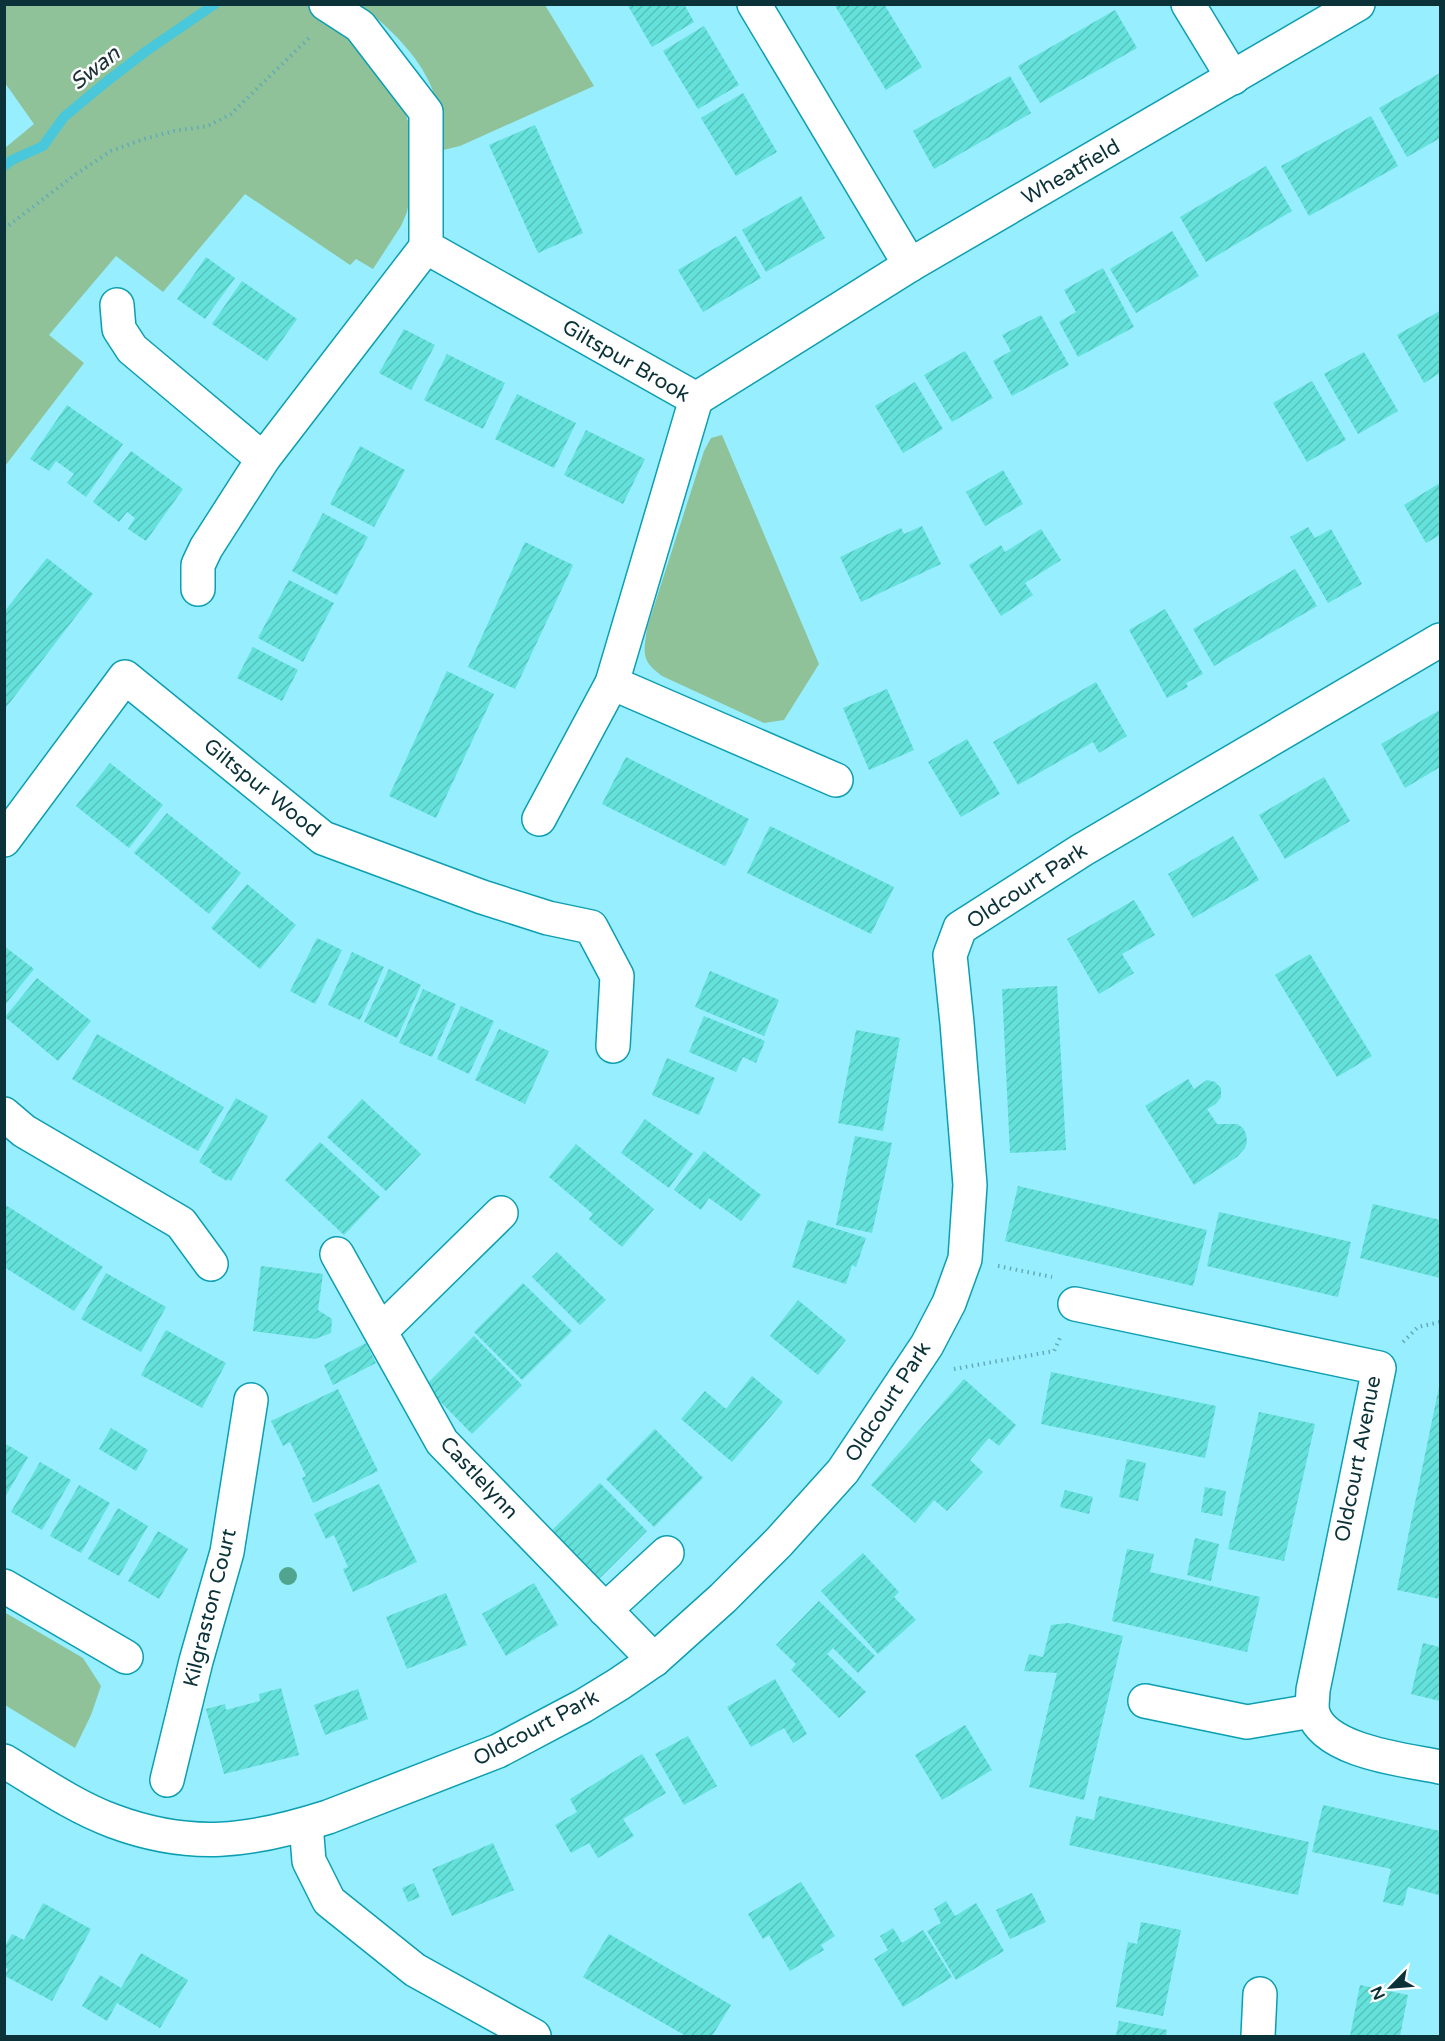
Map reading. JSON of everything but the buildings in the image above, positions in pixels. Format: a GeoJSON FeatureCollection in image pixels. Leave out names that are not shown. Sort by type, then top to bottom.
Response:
{"type":"FeatureCollection","features":[{"type":"Feature","properties":{"kind":"street"},"geometry":{"type":"LineString","coordinates":[[754,4],[910,266]]}},
{"type":"Feature","properties":{"kind":"street"},"geometry":{"type":"LineString","coordinates":[[1188,4],[1233,78]]}},
{"type":"Feature","properties":{"kind":"street","name":"Wheatfield"},"geometry":{"type":"LineString","coordinates":[[696,399],[910,266],[1358,4]]}},
{"type":"Feature","properties":{"kind":"street"},"geometry":{"type":"LineString","coordinates":[[198,589],[198,565],[206,548],[263,459],[426,248],[426,112],[360,26],[330,7]]}},
{"type":"Feature","properties":{"kind":"street","name":"Giltspur Brook"},"geometry":{"type":"LineString","coordinates":[[426,248],[696,399],[612,682],[539,819]]}},
{"type":"Feature","properties":{"kind":"street"},"geometry":{"type":"LineString","coordinates":[[117,305],[119,329],[132,349],[263,459]]}},
{"type":"Feature","properties":{"kind":"street","name":"Oldcourt Park"},"geometry":{"type":"LineString","coordinates":[[4,1761],[67,1798],[111,1820],[176,1838],[208,1840],[242,1838],[306,1824],[473,1762],[522,1740],[584,1706],[654,1660],[743,1578],[843,1471],[920,1356],[949,1303],[965,1259],[970,1185],[950,955],[960,928],[1082,850],[1440,640]]}},
{"type":"Feature","properties":{"kind":"street","name":"Giltspur Wood"},"geometry":{"type":"LineString","coordinates":[[4,840],[125,677],[323,838],[482,897],[548,918],[591,927],[617,976],[613,1046]]}},
{"type":"Feature","properties":{"kind":"street"},"geometry":{"type":"LineString","coordinates":[[612,682],[836,780]]}},
{"type":"Feature","properties":{"kind":"street"},"geometry":{"type":"LineString","coordinates":[[4,1114],[24,1131],[181,1223],[211,1264]]}},
{"type":"Feature","properties":{"kind":"street"},"geometry":{"type":"LineString","coordinates":[[379,1328],[389,1323],[501,1213]]}},
{"type":"Feature","properties":{"kind":"street","name":"Castlelynn"},"geometry":{"type":"LineString","coordinates":[[337,1254],[442,1442],[654,1660]]}},
{"type":"Feature","properties":{"kind":"street","name":"Oldcourt Avenue"},"geometry":{"type":"LineString","coordinates":[[1075,1304],[1379,1368],[1313,1690],[1312,1711]]}},
{"type":"Feature","properties":{"kind":"street","name":"Kilgraston Court"},"geometry":{"type":"LineString","coordinates":[[167,1780],[195,1661],[227,1552],[250,1400]]}},
{"type":"Feature","properties":{"kind":"street"},"geometry":{"type":"LineString","coordinates":[[605,1610],[667,1553]]}},
{"type":"Feature","properties":{"kind":"street"},"geometry":{"type":"LineString","coordinates":[[4,1586],[126,1657]]}},
{"type":"Feature","properties":{"kind":"street"},"geometry":{"type":"LineString","coordinates":[[1145,1701],[1248,1722],[1312,1711],[1320,1726],[1336,1738],[1364,1751],[1440,1767]]}},
{"type":"Feature","properties":{"kind":"street"},"geometry":{"type":"LineString","coordinates":[[306,1824],[309,1861],[329,1901],[415,1970],[534,2037]]}},
{"type":"Feature","properties":{"kind":"street"},"geometry":{"type":"LineString","coordinates":[[1258,2037],[1260,1994]]}},
{"type":"Feature","properties":{"kind":"path"},"geometry":{"type":"LineString","coordinates":[[4,229],[76,174],[111,151],[174,131],[208,126],[231,114],[312,35],[330,7]]}},
{"type":"Feature","properties":{"kind":"path"},"geometry":{"type":"LineString","coordinates":[[920,1356],[950,1369],[1054,1351],[1075,1304],[1065,1280],[965,1259]]}},
{"type":"Feature","properties":{"kind":"path"},"geometry":{"type":"LineString","coordinates":[[1379,1368],[1418,1327],[1440,1322]]}},
{"type":"Feature","properties":{"kind":"green space"},"geometry":{"type":"Polygon","coordinates":[[[5,5],[308,5],[363,48],[401,101],[411,130],[411,191],[407,212],[401,226],[373,269],[356,259],[350,265],[245,194],[163,292],[116,256],[49,335],[84,363],[5,466],[5,148],[34,124],[5,83],[5,5]]]}},
{"type":"Feature","properties":{"kind":"green space"},"geometry":{"type":"Polygon","coordinates":[[[361,5],[545,5],[594,86],[460,146],[443,150],[438,108],[427,77],[408,50],[386,26],[361,5]]]}},
{"type":"Feature","properties":{"kind":"green space"},"geometry":{"type":"Polygon","coordinates":[[[722,435],[819,664],[784,720],[764,723],[662,676],[650,665],[645,655],[647,628],[704,451],[711,438],[722,435]]]}},
{"type":"Feature","properties":{"kind":"green space"},"geometry":{"type":"Polygon","coordinates":[[[4,1612],[83,1658],[101,1686],[91,1715],[75,1748],[5,1705],[4,1612]]]}},
{"type":"Feature","properties":{"kind":"waterway","name":"Swan"},"geometry":{"type":"LineString","coordinates":[[4,166],[43,146],[64,117],[106,82],[215,4]]}}]}
